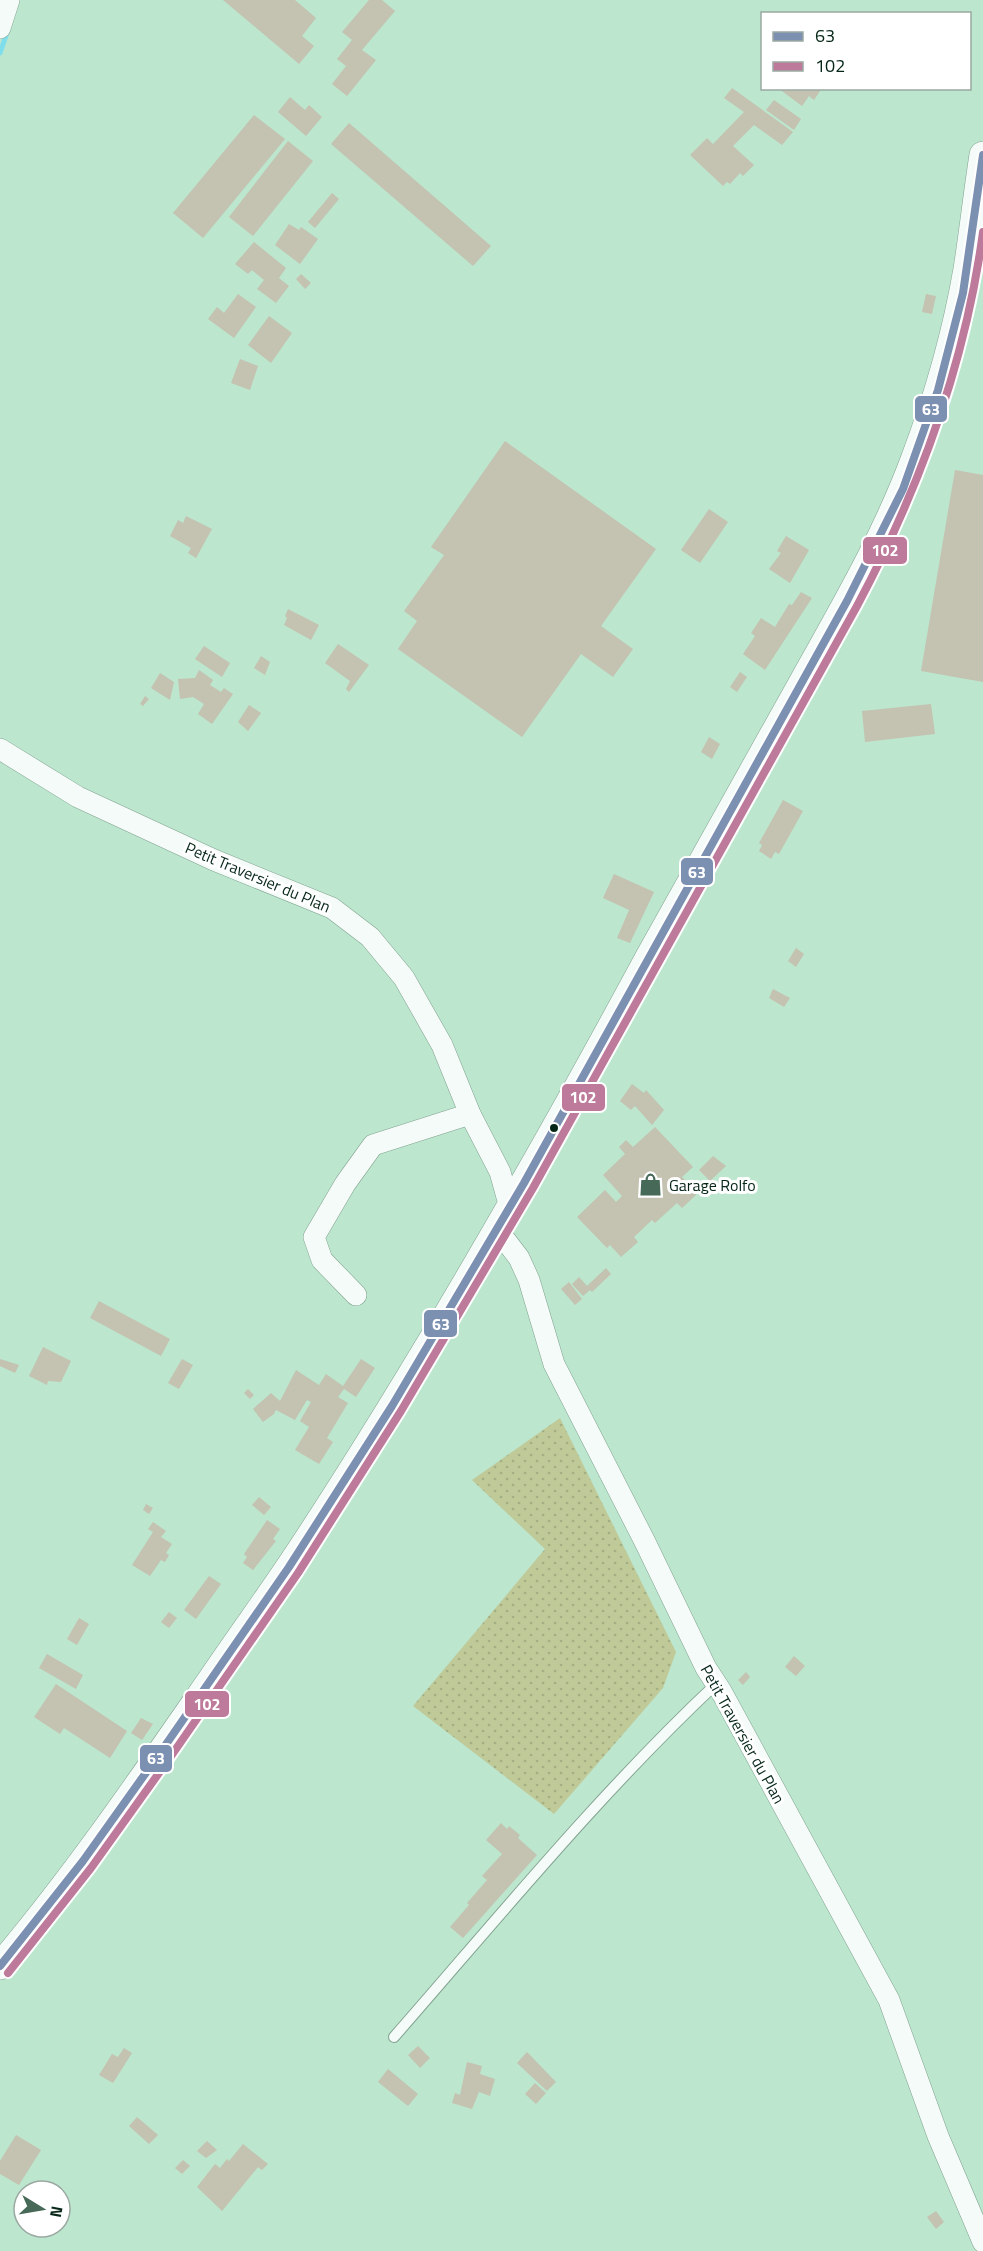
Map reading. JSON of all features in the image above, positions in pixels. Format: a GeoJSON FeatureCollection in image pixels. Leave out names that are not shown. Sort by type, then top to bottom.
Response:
{"type":"FeatureCollection","features":[{"type":"Feature","properties":{"kind":"street"},"geometry":{"type":"LineString","coordinates":[[0,28],[9,0]]}},
{"type":"Feature","properties":{"kind":"street"},"geometry":{"type":"LineString","coordinates":[[0,1966],[42,1917],[99,1840],[299,1552],[392,1405],[556,1129],[843,609],[883,530],[914,461],[953,333],[966,271],[983,155]]}},
{"type":"Feature","properties":{"kind":"street","name":"Petit Traversier du Plan"},"geometry":{"type":"LineString","coordinates":[[0,749],[78,797],[214,860],[332,908],[370,937],[404,978],[442,1045],[470,1114],[500,1172],[507,1197],[513,1203]]}},
{"type":"Feature","properties":{"kind":"street"},"geometry":{"type":"LineString","coordinates":[[356,1295],[322,1260],[314,1237],[345,1184],[373,1145],[470,1114]]}},
{"type":"Feature","properties":{"kind":"street","name":"Petit Traversier du Plan"},"geometry":{"type":"LineString","coordinates":[[496,1231],[519,1258],[529,1280],[554,1364],[706,1668],[889,2000],[939,2136],[983,2242]]}},
{"type":"Feature","properties":{"kind":"lane"},"geometry":{"type":"LineString","coordinates":[[394,2037],[657,1739],[716,1684]]}},
{"type":"Feature","properties":{"kind":"green space"},"geometry":{"type":"Polygon","coordinates":[[[560,1418],[676,1652],[663,1688],[554,1814],[413,1706],[545,1549],[472,1480],[560,1418]]]}},
{"type":"Feature","properties":{"kind":"building"},"geometry":{"type":"Polygon","coordinates":[[[223,0],[295,0],[316,18],[302,36],[314,46],[299,64],[223,0]]]}},
{"type":"Feature","properties":{"kind":"building"},"geometry":{"type":"Polygon","coordinates":[[[369,0],[382,0],[395,11],[362,50],[376,60],[347,96],[332,84],[346,66],[337,59],[352,40],[342,32],[369,0]]]}},
{"type":"Feature","properties":{"kind":"building"},"geometry":{"type":"Polygon","coordinates":[[[732,88],[793,132],[782,145],[754,125],[733,146],[754,165],[743,176],[740,173],[730,184],[727,182],[723,186],[690,155],[707,138],[713,144],[744,112],[724,98],[732,88]]]}},
{"type":"Feature","properties":{"kind":"building"},"geometry":{"type":"Polygon","coordinates":[[[781,90],[821,90],[814,100],[809,96],[802,106],[781,90]]]}},
{"type":"Feature","properties":{"kind":"building"},"geometry":{"type":"Polygon","coordinates":[[[290,97],[305,110],[309,105],[322,117],[306,136],[278,112],[290,97]]]}},
{"type":"Feature","properties":{"kind":"building"},"geometry":{"type":"Polygon","coordinates":[[[774,100],[801,119],[794,130],[766,110],[774,100]]]}},
{"type":"Feature","properties":{"kind":"building"},"geometry":{"type":"Polygon","coordinates":[[[254,115],[285,139],[203,238],[173,213],[254,115]]]}},
{"type":"Feature","properties":{"kind":"building"},"geometry":{"type":"Polygon","coordinates":[[[349,123],[491,246],[473,266],[331,144],[349,123]]]}},
{"type":"Feature","properties":{"kind":"building"},"geometry":{"type":"Polygon","coordinates":[[[288,141],[313,161],[253,236],[229,217],[288,141]]]}},
{"type":"Feature","properties":{"kind":"building"},"geometry":{"type":"Polygon","coordinates":[[[332,193],[339,199],[315,228],[308,222],[332,193]]]}},
{"type":"Feature","properties":{"kind":"building"},"geometry":{"type":"Polygon","coordinates":[[[289,224],[299,230],[301,227],[318,239],[300,264],[275,245],[289,224]]]}},
{"type":"Feature","properties":{"kind":"building"},"geometry":{"type":"Polygon","coordinates":[[[254,242],[286,268],[279,278],[289,286],[276,303],[257,289],[264,280],[252,270],[248,274],[235,264],[254,242]]]}},
{"type":"Feature","properties":{"kind":"building"},"geometry":{"type":"Polygon","coordinates":[[[301,274],[311,283],[305,289],[296,279],[301,274]]]}},
{"type":"Feature","properties":{"kind":"building"},"geometry":{"type":"Polygon","coordinates":[[[238,294],[256,307],[234,338],[208,319],[217,307],[224,313],[238,294]]]}},
{"type":"Feature","properties":{"kind":"building"},"geometry":{"type":"Polygon","coordinates":[[[926,294],[936,296],[932,314],[922,312],[926,294]]]}},
{"type":"Feature","properties":{"kind":"building"},"geometry":{"type":"Polygon","coordinates":[[[269,316],[292,333],[271,363],[248,345],[269,316]]]}},
{"type":"Feature","properties":{"kind":"building"},"geometry":{"type":"Polygon","coordinates":[[[240,359],[258,366],[250,390],[231,383],[240,359]]]}},
{"type":"Feature","properties":{"kind":"building"},"geometry":{"type":"Polygon","coordinates":[[[505,441],[656,549],[601,626],[633,649],[613,677],[581,654],[522,737],[398,649],[417,621],[404,611],[444,555],[431,547],[505,441]]]}},
{"type":"Feature","properties":{"kind":"building"},"geometry":{"type":"Polygon","coordinates":[[[955,470],[983,475],[983,682],[921,671],[955,470]]]}},
{"type":"Feature","properties":{"kind":"building"},"geometry":{"type":"Polygon","coordinates":[[[709,509],[728,522],[700,563],[681,550],[709,509]]]}},
{"type":"Feature","properties":{"kind":"building"},"geometry":{"type":"Polygon","coordinates":[[[186,516],[212,529],[196,558],[188,553],[191,548],[170,536],[178,520],[183,523],[186,516]]]}},
{"type":"Feature","properties":{"kind":"building"},"geometry":{"type":"Polygon","coordinates":[[[786,536],[809,550],[790,583],[769,569],[781,553],[777,551],[786,536]]]}},
{"type":"Feature","properties":{"kind":"building"},"geometry":{"type":"Polygon","coordinates":[[[801,592],[812,598],[765,670],[743,654],[755,636],[751,633],[761,618],[775,627],[789,604],[792,605],[801,592]]]}},
{"type":"Feature","properties":{"kind":"building"},"geometry":{"type":"Polygon","coordinates":[[[288,609],[319,625],[311,640],[284,625],[288,609]]]}},
{"type":"Feature","properties":{"kind":"building"},"geometry":{"type":"Polygon","coordinates":[[[338,644],[369,665],[349,692],[346,689],[350,681],[325,663],[338,644]]]}},
{"type":"Feature","properties":{"kind":"building"},"geometry":{"type":"Polygon","coordinates":[[[204,646],[230,663],[222,677],[195,659],[204,646]]]}},
{"type":"Feature","properties":{"kind":"building"},"geometry":{"type":"Polygon","coordinates":[[[261,656],[270,662],[265,675],[254,668],[261,656]]]}},
{"type":"Feature","properties":{"kind":"building"},"geometry":{"type":"Polygon","coordinates":[[[199,670],[213,680],[210,685],[221,692],[224,688],[233,694],[212,724],[198,714],[204,704],[193,697],[180,699],[178,679],[195,678],[199,670]]]}},
{"type":"Feature","properties":{"kind":"building"},"geometry":{"type":"Polygon","coordinates":[[[740,672],[747,677],[737,692],[730,687],[740,672]]]}},
{"type":"Feature","properties":{"kind":"building"},"geometry":{"type":"Polygon","coordinates":[[[160,673],[174,682],[170,700],[151,688],[160,673]]]}},
{"type":"Feature","properties":{"kind":"building"},"geometry":{"type":"Polygon","coordinates":[[[145,696],[149,699],[143,706],[140,704],[145,696]]]}},
{"type":"Feature","properties":{"kind":"building"},"geometry":{"type":"Polygon","coordinates":[[[931,704],[935,734],[865,742],[862,711],[931,704]]]}},
{"type":"Feature","properties":{"kind":"building"},"geometry":{"type":"Polygon","coordinates":[[[249,705],[261,713],[248,731],[238,722],[249,705]]]}},
{"type":"Feature","properties":{"kind":"building"},"geometry":{"type":"Polygon","coordinates":[[[709,737],[720,744],[712,759],[701,752],[709,737]]]}},
{"type":"Feature","properties":{"kind":"building"},"geometry":{"type":"Polygon","coordinates":[[[783,800],[803,811],[779,854],[775,852],[771,859],[759,851],[762,845],[759,843],[783,800]]]}},
{"type":"Feature","properties":{"kind":"building"},"geometry":{"type":"Polygon","coordinates":[[[614,874],[654,892],[630,943],[617,938],[629,910],[603,898],[614,874]]]}},
{"type":"Feature","properties":{"kind":"building"},"geometry":{"type":"Polygon","coordinates":[[[796,948],[804,954],[796,967],[788,961],[796,948]]]}},
{"type":"Feature","properties":{"kind":"building"},"geometry":{"type":"Polygon","coordinates":[[[773,989],[790,998],[784,1007],[769,998],[773,989]]]}},
{"type":"Feature","properties":{"kind":"building"},"geometry":{"type":"Polygon","coordinates":[[[632,1084],[644,1093],[646,1090],[664,1110],[652,1125],[635,1106],[631,1110],[620,1101],[632,1084]]]}},
{"type":"Feature","properties":{"kind":"building","name":"Garage Rolfo"},"geometry":{"type":"Polygon","coordinates":[[[655,1127],[693,1167],[682,1177],[698,1193],[682,1208],[677,1203],[655,1223],[652,1220],[634,1237],[638,1242],[621,1257],[610,1245],[607,1248],[577,1217],[605,1190],[616,1202],[622,1196],[603,1175],[625,1154],[619,1147],[626,1140],[633,1147],[655,1127]]]}},
{"type":"Feature","properties":{"kind":"building"},"geometry":{"type":"Polygon","coordinates":[[[713,1156],[726,1166],[710,1181],[699,1170],[713,1156]]]}},
{"type":"Feature","properties":{"kind":"building"},"geometry":{"type":"Polygon","coordinates":[[[606,1268],[611,1274],[592,1292],[590,1290],[583,1296],[572,1284],[579,1277],[587,1286],[606,1268]]]}},
{"type":"Feature","properties":{"kind":"building"},"geometry":{"type":"Polygon","coordinates":[[[569,1282],[582,1299],[575,1305],[561,1289],[569,1282]]]}},
{"type":"Feature","properties":{"kind":"building"},"geometry":{"type":"Polygon","coordinates":[[[99,1301],[170,1339],[161,1356],[90,1318],[99,1301]]]}},
{"type":"Feature","properties":{"kind":"building"},"geometry":{"type":"Polygon","coordinates":[[[43,1347],[71,1361],[61,1382],[48,1381],[47,1385],[29,1376],[43,1347]]]}},
{"type":"Feature","properties":{"kind":"building"},"geometry":{"type":"Polygon","coordinates":[[[0,1359],[19,1365],[15,1373],[0,1366],[0,1359]]]}},
{"type":"Feature","properties":{"kind":"building"},"geometry":{"type":"Polygon","coordinates":[[[182,1359],[193,1365],[179,1389],[168,1383],[182,1359]]]}},
{"type":"Feature","properties":{"kind":"building"},"geometry":{"type":"Polygon","coordinates":[[[361,1359],[375,1368],[356,1397],[344,1389],[338,1397],[348,1403],[327,1438],[333,1442],[319,1464],[295,1450],[309,1427],[300,1421],[311,1402],[307,1400],[295,1420],[276,1410],[263,1422],[253,1409],[271,1393],[280,1401],[296,1370],[319,1385],[326,1374],[343,1386],[361,1359]]]}},
{"type":"Feature","properties":{"kind":"building"},"geometry":{"type":"Polygon","coordinates":[[[248,1389],[254,1395],[250,1399],[244,1393],[248,1389]]]}},
{"type":"Feature","properties":{"kind":"building"},"geometry":{"type":"Polygon","coordinates":[[[259,1497],[271,1507],[264,1515],[252,1505],[259,1497]]]}},
{"type":"Feature","properties":{"kind":"building"},"geometry":{"type":"Polygon","coordinates":[[[146,1504],[153,1508],[149,1514],[143,1510],[146,1504]]]}},
{"type":"Feature","properties":{"kind":"building"},"geometry":{"type":"Polygon","coordinates":[[[267,1520],[280,1529],[273,1539],[276,1541],[253,1570],[243,1563],[247,1557],[244,1554],[267,1520]]]}},
{"type":"Feature","properties":{"kind":"building"},"geometry":{"type":"Polygon","coordinates":[[[153,1522],[166,1531],[161,1537],[172,1544],[166,1553],[169,1555],[165,1562],[161,1560],[150,1576],[132,1565],[153,1532],[148,1529],[153,1522]]]}},
{"type":"Feature","properties":{"kind":"building"},"geometry":{"type":"Polygon","coordinates":[[[209,1576],[221,1584],[196,1619],[184,1610],[209,1576]]]}},
{"type":"Feature","properties":{"kind":"building"},"geometry":{"type":"Polygon","coordinates":[[[169,1612],[177,1618],[169,1628],[161,1622],[169,1612]]]}},
{"type":"Feature","properties":{"kind":"building"},"geometry":{"type":"Polygon","coordinates":[[[79,1618],[89,1624],[77,1645],[67,1639],[79,1618]]]}},
{"type":"Feature","properties":{"kind":"building"},"geometry":{"type":"Polygon","coordinates":[[[47,1654],[83,1675],[76,1689],[39,1668],[47,1654]]]}},
{"type":"Feature","properties":{"kind":"building"},"geometry":{"type":"Polygon","coordinates":[[[794,1656],[805,1666],[796,1676],[785,1667],[794,1656]]]}},
{"type":"Feature","properties":{"kind":"building"},"geometry":{"type":"Polygon","coordinates":[[[746,1672],[750,1677],[743,1685],[738,1680],[746,1672]]]}},
{"type":"Feature","properties":{"kind":"building"},"geometry":{"type":"Polygon","coordinates":[[[56,1684],[127,1731],[110,1758],[64,1728],[60,1734],[34,1717],[56,1684]]]}},
{"type":"Feature","properties":{"kind":"building"},"geometry":{"type":"Polygon","coordinates":[[[141,1718],[153,1724],[142,1740],[131,1733],[141,1718]]]}},
{"type":"Feature","properties":{"kind":"building"},"geometry":{"type":"Polygon","coordinates":[[[501,1823],[507,1829],[509,1826],[520,1835],[518,1838],[537,1855],[463,1938],[450,1927],[487,1880],[482,1876],[502,1854],[486,1840],[501,1823]]]}},
{"type":"Feature","properties":{"kind":"building"},"geometry":{"type":"Polygon","coordinates":[[[418,2046],[430,2058],[420,2068],[408,2055],[418,2046]]]}},
{"type":"Feature","properties":{"kind":"building"},"geometry":{"type":"Polygon","coordinates":[[[124,2048],[132,2053],[113,2083],[99,2075],[112,2054],[118,2057],[124,2048]]]}},
{"type":"Feature","properties":{"kind":"building"},"geometry":{"type":"Polygon","coordinates":[[[527,2052],[556,2082],[547,2091],[517,2063],[527,2052]]]}},
{"type":"Feature","properties":{"kind":"building"},"geometry":{"type":"Polygon","coordinates":[[[467,2062],[482,2066],[480,2074],[495,2079],[490,2096],[479,2092],[472,2109],[452,2103],[455,2093],[460,2095],[467,2062]]]}},
{"type":"Feature","properties":{"kind":"building"},"geometry":{"type":"Polygon","coordinates":[[[388,2069],[418,2094],[408,2106],[378,2082],[388,2069]]]}},
{"type":"Feature","properties":{"kind":"building"},"geometry":{"type":"Polygon","coordinates":[[[535,2083],[546,2093],[536,2104],[525,2094],[535,2083]]]}},
{"type":"Feature","properties":{"kind":"building"},"geometry":{"type":"Polygon","coordinates":[[[137,2117],[158,2135],[149,2144],[129,2126],[137,2117]]]}},
{"type":"Feature","properties":{"kind":"building"},"geometry":{"type":"Polygon","coordinates":[[[16,2135],[41,2150],[23,2179],[12,2179],[12,2181],[0,2174],[0,2161],[16,2135]]]}},
{"type":"Feature","properties":{"kind":"building"},"geometry":{"type":"Polygon","coordinates":[[[207,2141],[217,2150],[206,2158],[197,2151],[207,2141]]]}},
{"type":"Feature","properties":{"kind":"building"},"geometry":{"type":"Polygon","coordinates":[[[243,2144],[268,2164],[262,2170],[258,2167],[222,2211],[197,2187],[215,2164],[220,2168],[243,2144]]]}},
{"type":"Feature","properties":{"kind":"building"},"geometry":{"type":"Polygon","coordinates":[[[183,2160],[190,2166],[182,2174],[175,2168],[183,2160]]]}},
{"type":"Feature","properties":{"kind":"building"},"geometry":{"type":"Polygon","coordinates":[[[936,2211],[944,2222],[936,2229],[927,2217],[936,2211]]]}},
{"type":"Feature","properties":{"kind":"waterway"},"geometry":{"type":"LineString","coordinates":[[0,53],[8,30]]}},
{"type":"Feature","properties":{"kind":"transit line","name":"63"},"geometry":{"type":"LineString","coordinates":[[0,1966],[83,1861],[160,1753],[289,1567],[392,1406],[524,1183],[847,601],[903,489],[938,390],[963,293],[983,155]]}},
{"type":"Feature","properties":{"kind":"transit line","name":"102"},"geometry":{"type":"LineString","coordinates":[[8,1973],[91,1868],[298,1573],[401,1411],[533,1188],[880,562],[920,471],[952,378],[965,330],[983,232]]}},
{"type":"Feature","properties":{"kind":"place","name":"Garage Rolfo"},"geometry":{"type":"Point","coordinates":[651,1185]}}]}
